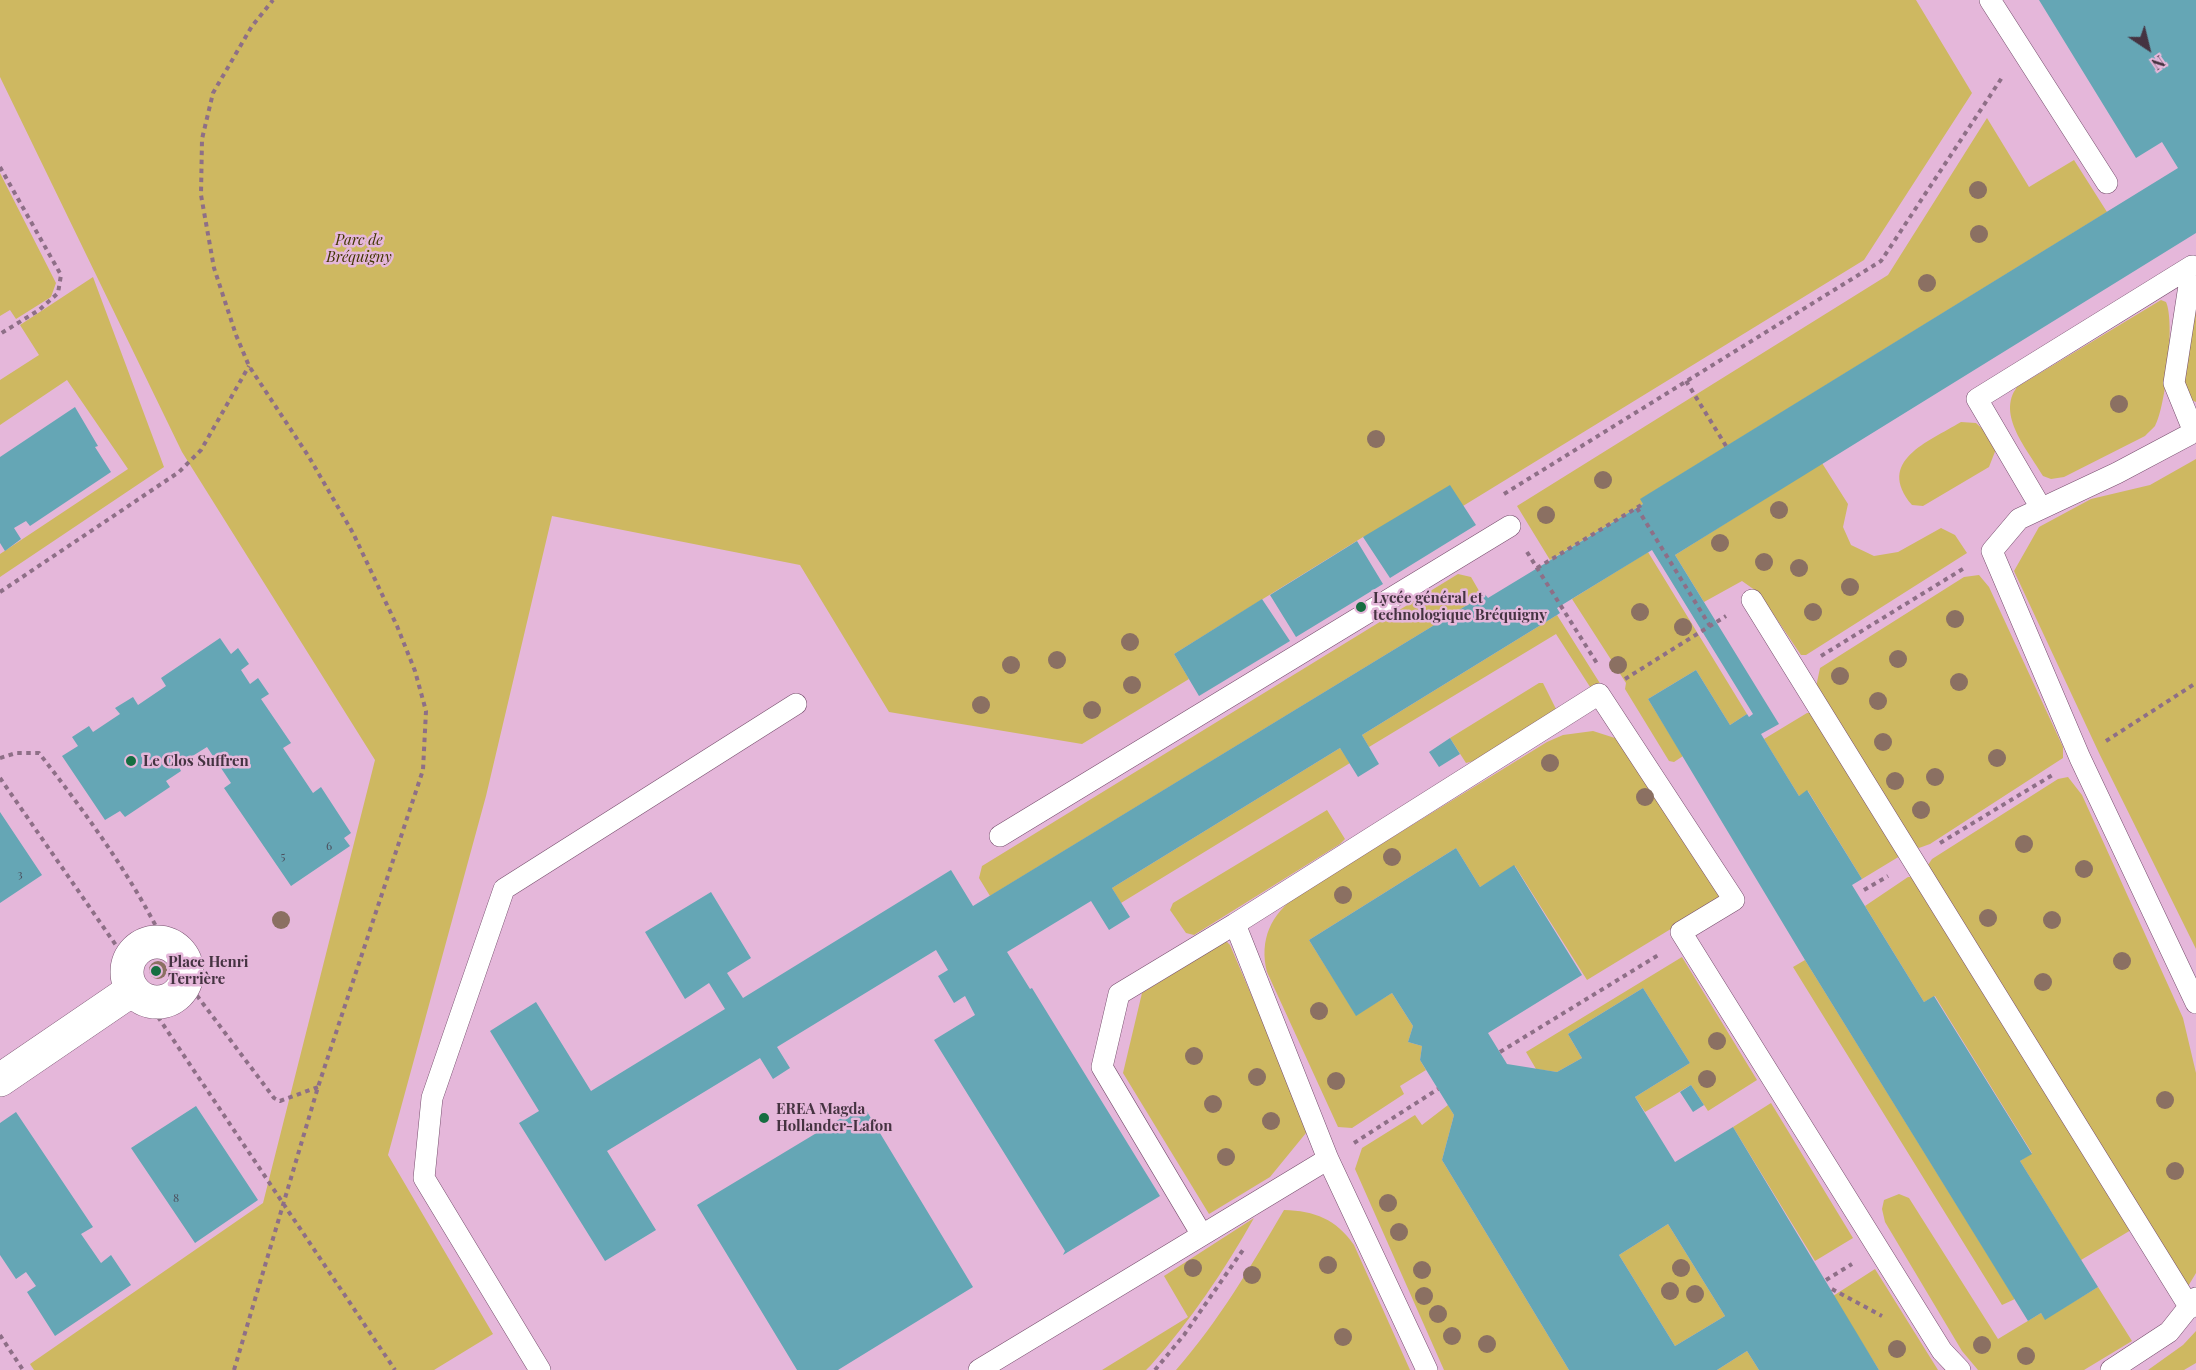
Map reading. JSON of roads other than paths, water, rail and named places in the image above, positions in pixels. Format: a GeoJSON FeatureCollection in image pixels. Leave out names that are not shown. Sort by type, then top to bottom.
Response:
{"type":"FeatureCollection","features":[{"type":"Feature","properties":{"kind":"street"},"geometry":{"type":"LineString","coordinates":[[155,942],[164,942],[179,951],[185,959],[186,981],[175,997],[167,1001],[136,985],[138,948],[155,942]]}},
{"type":"Feature","properties":{"kind":"street"},"geometry":{"type":"LineString","coordinates":[[0,1080],[136,985]]}},
{"type":"Feature","properties":{"kind":"lane"},"geometry":{"type":"LineString","coordinates":[[1990,0],[2107,183]]}},
{"type":"Feature","properties":{"kind":"lane"},"geometry":{"type":"LineString","coordinates":[[2041,508],[1977,399],[2192,266],[2174,383],[2195,432],[2019,519],[1992,551],[2080,758],[2196,1003]]}},
{"type":"Feature","properties":{"kind":"lane"},"geometry":{"type":"LineString","coordinates":[[999,836],[1510,526]]}},
{"type":"Feature","properties":{"kind":"lane"},"geometry":{"type":"LineString","coordinates":[[1752,600],[2193,1303],[2169,1332],[2111,1370]]}},
{"type":"Feature","properties":{"kind":"lane"},"geometry":{"type":"LineString","coordinates":[[1202,1235],[1102,1067],[1119,994],[1235,924],[1605,691],[1734,900],[1681,932],[1942,1351],[1960,1370]]}},
{"type":"Feature","properties":{"kind":"lane"},"geometry":{"type":"LineString","coordinates":[[540,1370],[424,1178],[432,1098],[504,889],[796,704]]}},
{"type":"Feature","properties":{"kind":"lane"},"geometry":{"type":"LineString","coordinates":[[1235,924],[1328,1159],[1427,1370]]}},
{"type":"Feature","properties":{"kind":"lane"},"geometry":{"type":"LineString","coordinates":[[979,1370],[1328,1159]]}},
{"type":"Feature","properties":{"kind":"place","name":"Lycée général et technologique Bréquigny"},"geometry":{"type":"Point","coordinates":[1361,607]}},
{"type":"Feature","properties":{"kind":"place","name":"Le Clos Suffren"},"geometry":{"type":"Point","coordinates":[131,761]}},
{"type":"Feature","properties":{"kind":"place","name":"Place Henri Terrière"},"geometry":{"type":"Point","coordinates":[156,971]}},
{"type":"Feature","properties":{"kind":"place","name":"EREA Magda Hollander-Lafon"},"geometry":{"type":"Point","coordinates":[764,1118]}},
{"type":"Feature","properties":{"kind":"park label","name":"Parc de Bréquigny"},"geometry":{"type":"Point","coordinates":[359,248]}}]}
